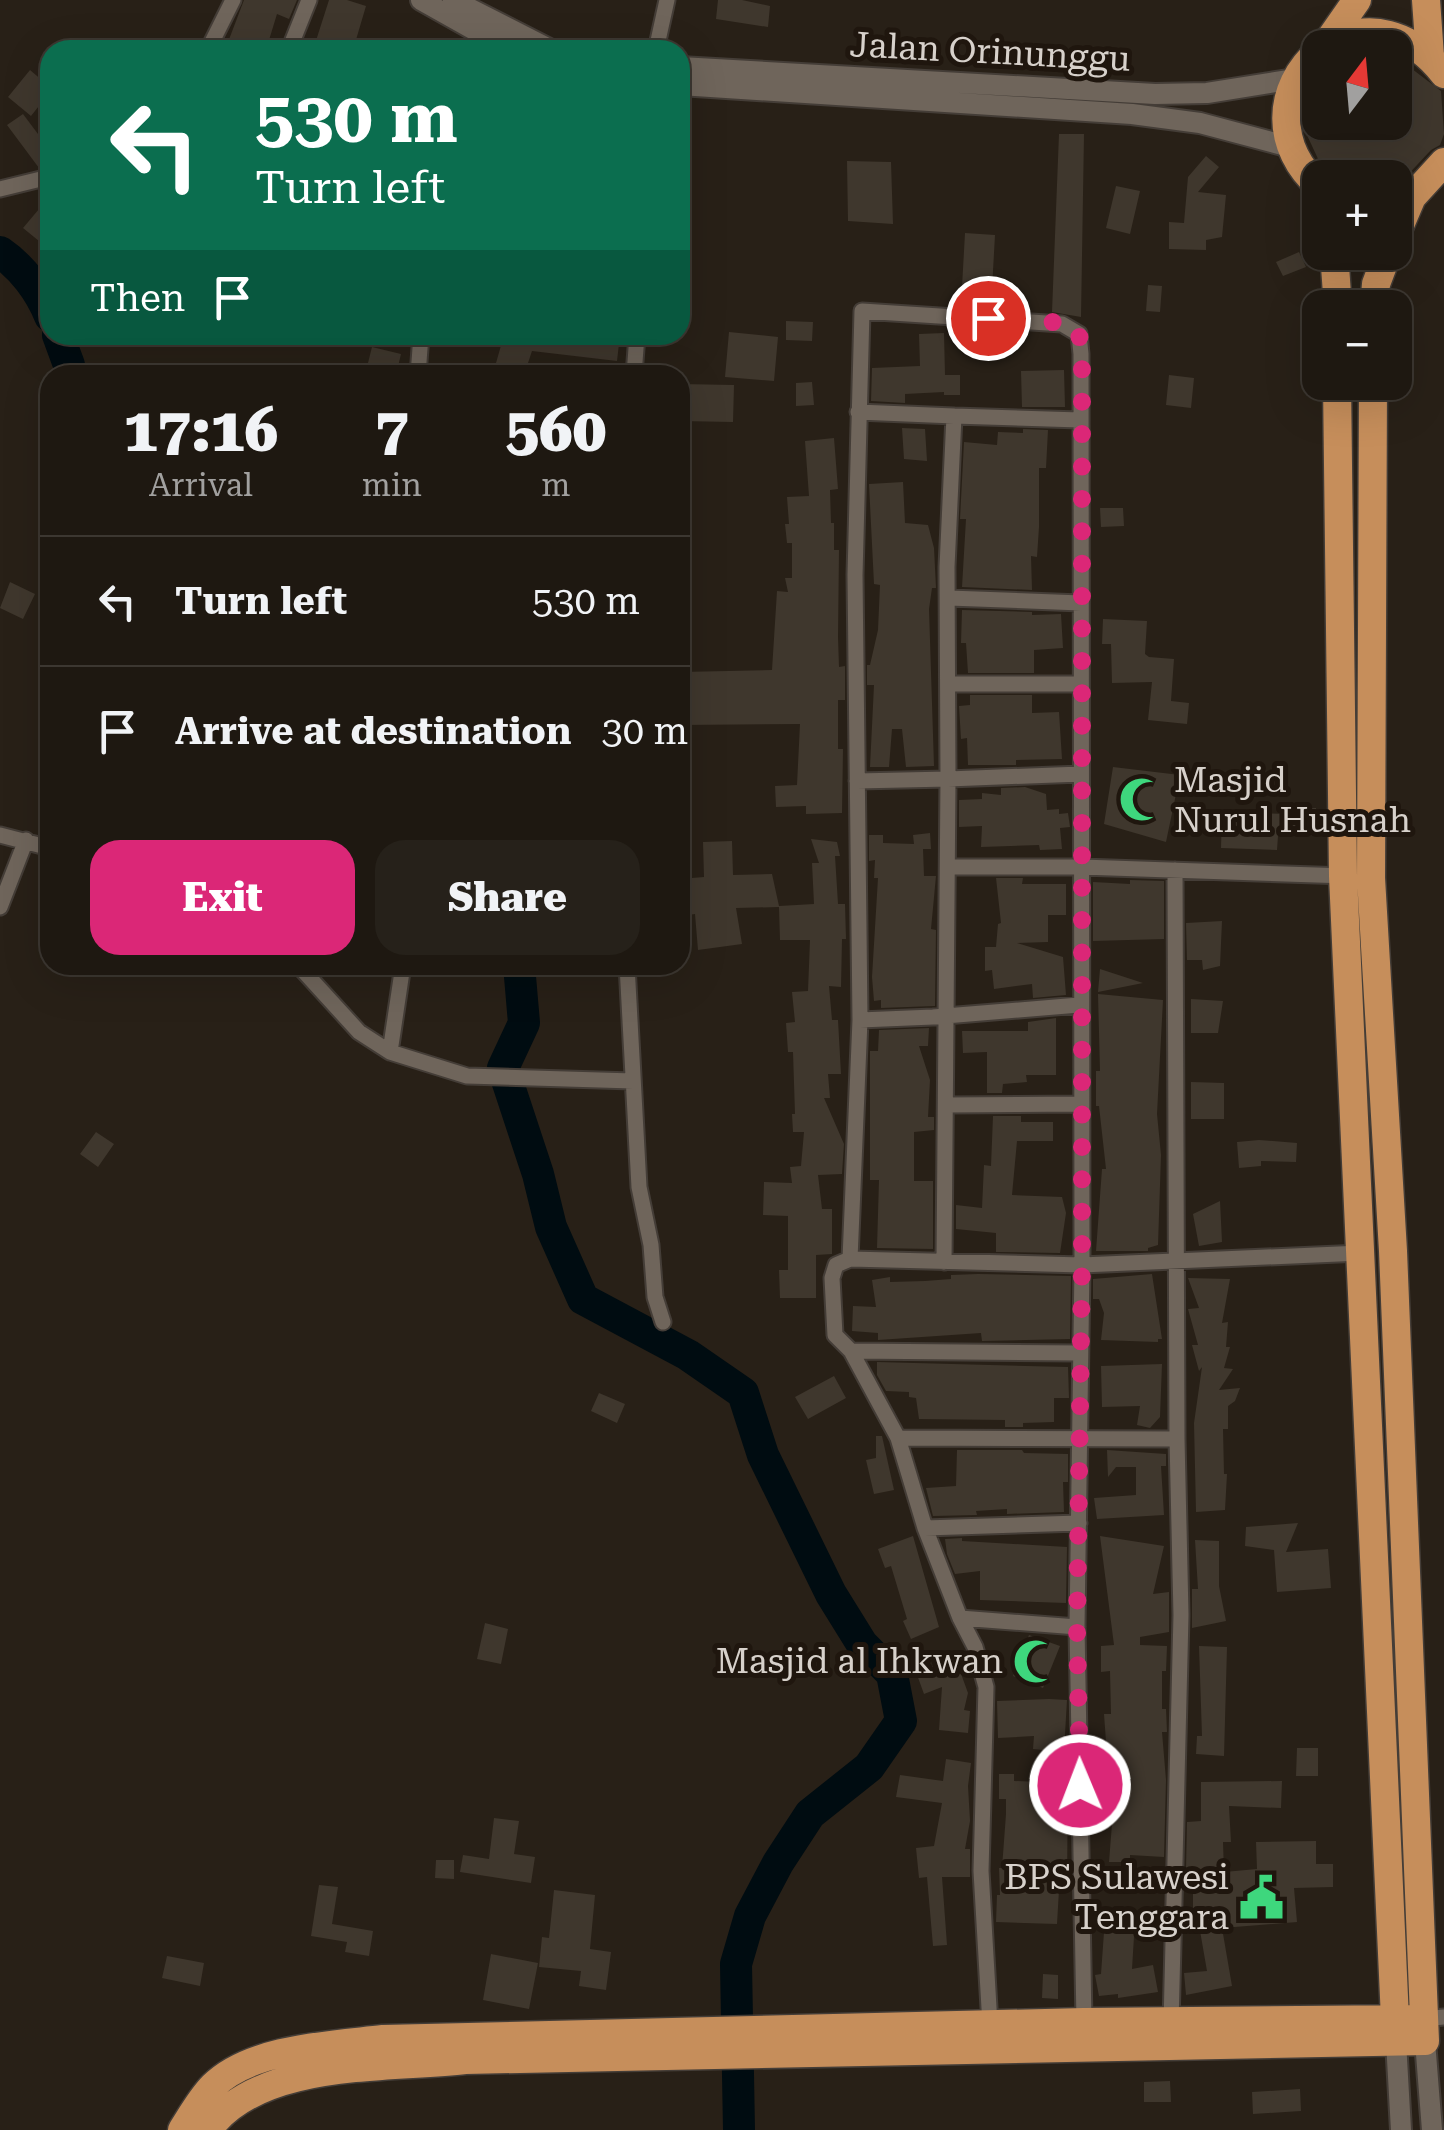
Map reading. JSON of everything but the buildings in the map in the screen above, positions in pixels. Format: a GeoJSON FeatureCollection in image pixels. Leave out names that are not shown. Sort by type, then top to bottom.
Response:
{"type":"FeatureCollection","features":[{"type":"Feature","properties":{"kind":"highway"},"geometry":{"type":"LineString","coordinates":[[1335,30],[1356,0]]}},
{"type":"Feature","properties":{"kind":"highway"},"geometry":{"type":"LineString","coordinates":[[1426,0],[1437,65]]}},
{"type":"Feature","properties":{"kind":"highway"},"geometry":{"type":"LineString","coordinates":[[1412,48],[1437,65]]}},
{"type":"Feature","properties":{"kind":"highway"},"geometry":{"type":"LineString","coordinates":[[1302,67],[1285,113],[1290,146],[1302,168]]}},
{"type":"Feature","properties":{"kind":"highway"},"geometry":{"type":"LineString","coordinates":[[1412,191],[1444,162]]}},
{"type":"Feature","properties":{"kind":"highway"},"geometry":{"type":"LineString","coordinates":[[1339,400],[1357,877],[1362,1253],[1421,2030]]}},
{"type":"Feature","properties":{"kind":"highway"},"geometry":{"type":"LineString","coordinates":[[1372,400],[1357,877],[1393,1252],[1421,2030]]}},
{"type":"Feature","properties":{"kind":"highway"},"geometry":{"type":"LineString","coordinates":[[771,2043],[990,2025],[1084,2022],[1172,2035]]}},
{"type":"Feature","properties":{"kind":"highway"},"geometry":{"type":"LineString","coordinates":[[182,2130],[214,2085],[238,2068],[299,2049],[383,2039],[466,2048],[1421,2030]]}},
{"type":"Feature","properties":{"kind":"highway"},"geometry":{"type":"LineString","coordinates":[[208,2130],[224,2110],[246,2095],[306,2076],[466,2048]]}},
{"type":"Feature","properties":{"kind":"street"},"geometry":{"type":"LineString","coordinates":[[213,40],[232,0]]}},
{"type":"Feature","properties":{"kind":"street"},"geometry":{"type":"LineString","coordinates":[[293,40],[309,0]]}},
{"type":"Feature","properties":{"kind":"street"},"geometry":{"type":"LineString","coordinates":[[421,0],[487,40]]}},
{"type":"Feature","properties":{"kind":"street"},"geometry":{"type":"LineString","coordinates":[[453,0],[529,40]]}},
{"type":"Feature","properties":{"kind":"street"},"geometry":{"type":"LineString","coordinates":[[658,40],[667,0]]}},
{"type":"Feature","properties":{"kind":"street","name":"Jalan Orinunggu"},"geometry":{"type":"LineString","coordinates":[[690,69],[1155,94],[1207,93],[1295,79]]}},
{"type":"Feature","properties":{"kind":"street","name":"Jalan Orinunggu"},"geometry":{"type":"LineString","coordinates":[[690,86],[1132,114],[1200,123],[1290,146]]}},
{"type":"Feature","properties":{"kind":"street"},"geometry":{"type":"LineString","coordinates":[[0,189],[40,179]]}},
{"type":"Feature","properties":{"kind":"street"},"geometry":{"type":"LineString","coordinates":[[850,1260],[860,1020],[858,412],[862,312],[1046,322],[1071,327],[1079,334],[1082,354],[1082,1264],[1077,1627],[1084,2022]]}},
{"type":"Feature","properties":{"kind":"street"},"geometry":{"type":"LineString","coordinates":[[858,412],[1080,420]]}},
{"type":"Feature","properties":{"kind":"street"},"geometry":{"type":"LineString","coordinates":[[944,1262],[948,598],[954,416]]}},
{"type":"Feature","properties":{"kind":"street"},"geometry":{"type":"LineString","coordinates":[[948,598],[1081,604]]}},
{"type":"Feature","properties":{"kind":"street"},"geometry":{"type":"LineString","coordinates":[[948,684],[1081,684]]}},
{"type":"Feature","properties":{"kind":"street"},"geometry":{"type":"LineString","coordinates":[[857,781],[1081,774]]}},
{"type":"Feature","properties":{"kind":"street"},"geometry":{"type":"LineString","coordinates":[[0,835],[40,845]]}},
{"type":"Feature","properties":{"kind":"street"},"geometry":{"type":"LineString","coordinates":[[0,907],[26,840]]}},
{"type":"Feature","properties":{"kind":"street"},"geometry":{"type":"LineString","coordinates":[[948,868],[1082,866],[1357,877]]}},
{"type":"Feature","properties":{"kind":"street"},"geometry":{"type":"LineString","coordinates":[[1172,2035],[1181,1616],[1174,870]]}},
{"type":"Feature","properties":{"kind":"street"},"geometry":{"type":"LineString","coordinates":[[307,975],[359,1032],[390,1052],[467,1076],[633,1080]]}},
{"type":"Feature","properties":{"kind":"street"},"geometry":{"type":"LineString","coordinates":[[390,1052],[402,975]]}},
{"type":"Feature","properties":{"kind":"street"},"geometry":{"type":"LineString","coordinates":[[628,975],[638,1187],[663,1322]]}},
{"type":"Feature","properties":{"kind":"street"},"geometry":{"type":"LineString","coordinates":[[860,1020],[1079,1004]]}},
{"type":"Feature","properties":{"kind":"street"},"geometry":{"type":"LineString","coordinates":[[946,1105],[1080,1104]]}},
{"type":"Feature","properties":{"kind":"street"},"geometry":{"type":"LineString","coordinates":[[990,2025],[982,1871],[986,1687],[974,1647],[925,1528],[898,1438],[850,1351],[834,1335],[832,1278],[836,1265],[850,1260],[1082,1264],[1362,1253]]}},
{"type":"Feature","properties":{"kind":"street"},"geometry":{"type":"LineString","coordinates":[[850,1351],[1080,1353]]}},
{"type":"Feature","properties":{"kind":"street"},"geometry":{"type":"LineString","coordinates":[[898,1438],[1177,1439]]}},
{"type":"Feature","properties":{"kind":"street"},"geometry":{"type":"LineString","coordinates":[[925,1528],[1079,1523]]}},
{"type":"Feature","properties":{"kind":"street"},"geometry":{"type":"LineString","coordinates":[[960,1618],[1077,1627]]}},
{"type":"Feature","properties":{"kind":"street"},"geometry":{"type":"LineString","coordinates":[[1401,2130],[1421,2030]]}},
{"type":"Feature","properties":{"kind":"street"},"geometry":{"type":"LineString","coordinates":[[1421,2030],[1432,2130]]}},
{"type":"Feature","properties":{"kind":"waterway"},"geometry":{"type":"LineString","coordinates":[[0,252],[30,280],[40,296]]}},
{"type":"Feature","properties":{"kind":"waterway"},"geometry":{"type":"LineString","coordinates":[[62,345],[69,365]]}},
{"type":"Feature","properties":{"kind":"waterway"},"geometry":{"type":"LineString","coordinates":[[520,975],[524,1023],[503,1068],[551,1227],[583,1299],[688,1355],[743,1393],[763,1455],[831,1594],[862,1644],[892,1674],[901,1721],[869,1767],[810,1814],[750,1916],[736,1964],[739,2130]]}},
{"type":"Feature","properties":{"kind":"place","name":"Masjid Nurul Husnah"},"geometry":{"type":"Point","coordinates":[1141,800]}},
{"type":"Feature","properties":{"kind":"place","name":"Masjid al Ihkwan"},"geometry":{"type":"Point","coordinates":[1036,1661]}},
{"type":"Feature","properties":{"kind":"place","name":"BPS Sulawesi Tenggara"},"geometry":{"type":"Point","coordinates":[1262,1897]}},
{"type":"Feature","properties":{"kind":"route"},"geometry":{"type":"LineString","coordinates":[[988,318],[1071,327],[1079,334],[1082,354],[1082,1264],[1077,1627],[1080,1785]]}}]}
